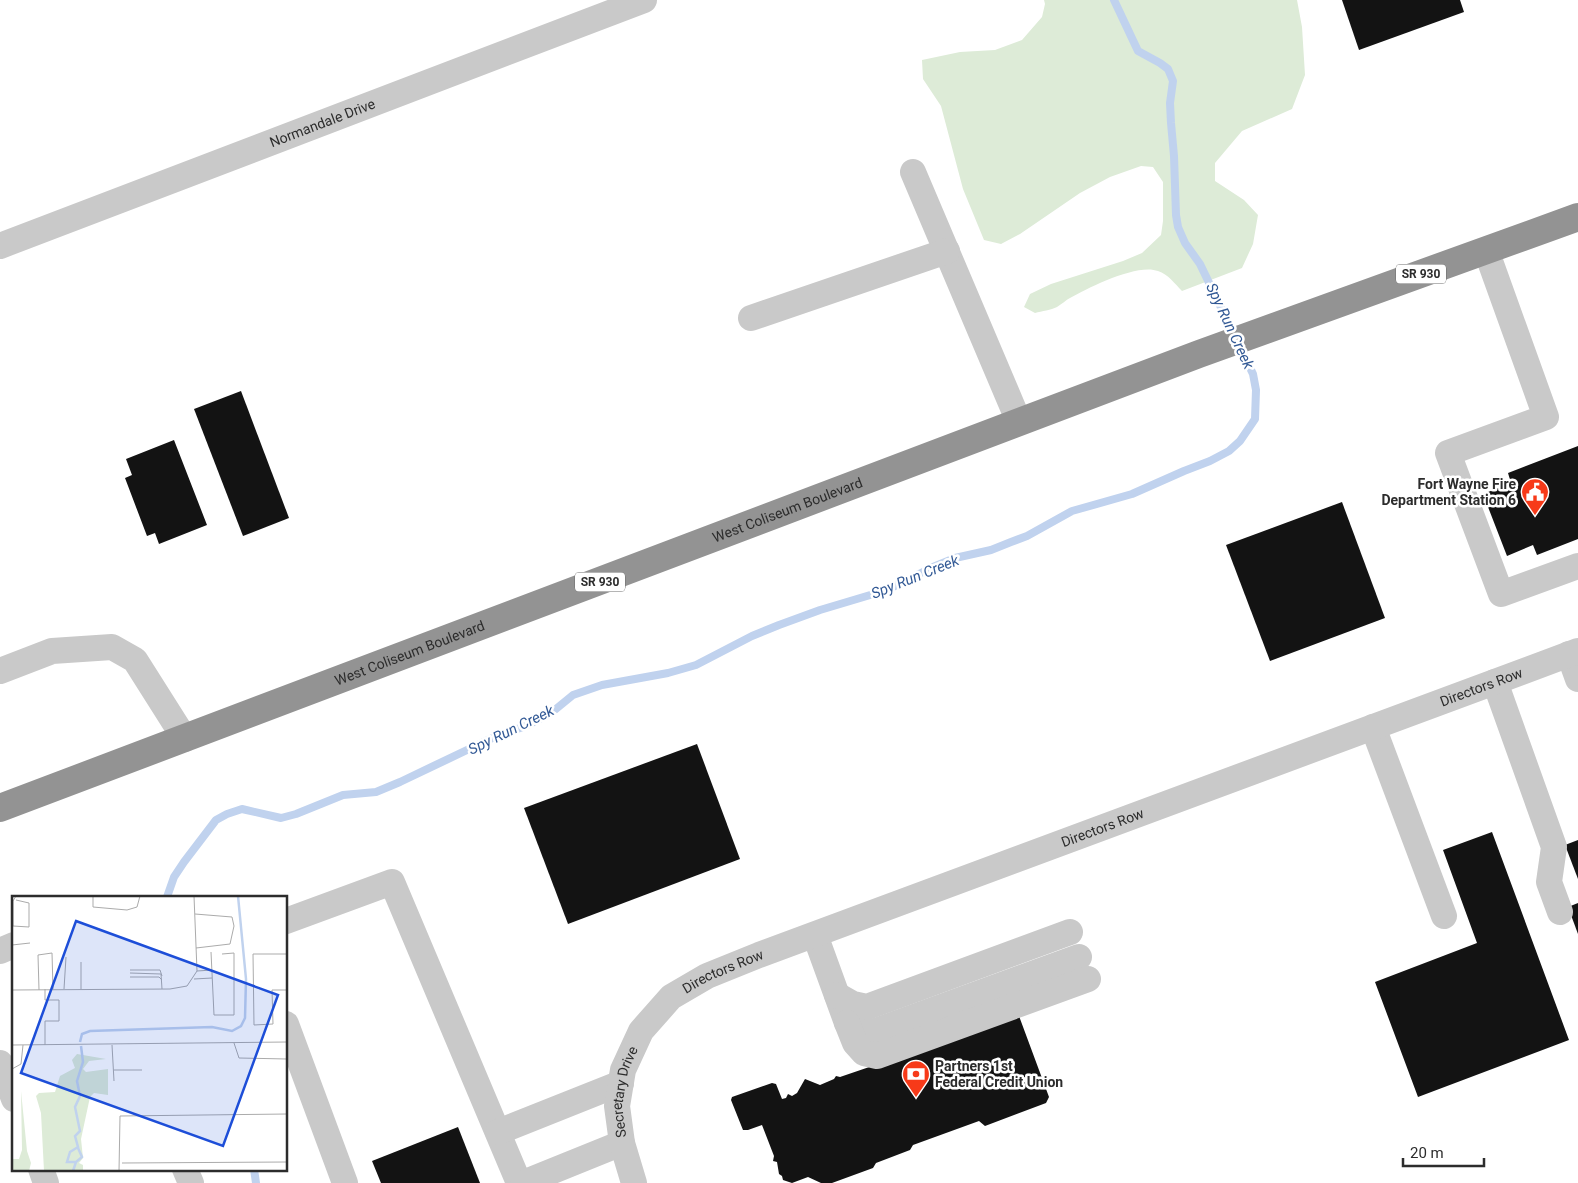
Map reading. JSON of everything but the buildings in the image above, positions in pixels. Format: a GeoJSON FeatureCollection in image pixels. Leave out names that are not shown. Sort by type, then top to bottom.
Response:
{"type":"FeatureCollection","features":[{"type":"Feature","properties":{"kind":"highway","name":"West Coliseum Boulevard"},"geometry":{"type":"LineString","coordinates":[[0,808],[1199,354],[1578,217]]}},
{"type":"Feature","properties":{"kind":"street","name":"Normandale Drive"},"geometry":{"type":"LineString","coordinates":[[0,246],[644,0]]}},
{"type":"Feature","properties":{"kind":"street"},"geometry":{"type":"LineString","coordinates":[[913,172],[1019,422]]}},
{"type":"Feature","properties":{"kind":"street"},"geometry":{"type":"LineString","coordinates":[[1486,250],[1546,418],[1448,454],[1501,594],[1578,566]]}},
{"type":"Feature","properties":{"kind":"street"},"geometry":{"type":"LineString","coordinates":[[751,318],[946,251]]}},
{"type":"Feature","properties":{"kind":"street"},"geometry":{"type":"LineString","coordinates":[[0,671],[52,651],[112,647],[135,660],[185,739]]}},
{"type":"Feature","properties":{"kind":"street"},"geometry":{"type":"LineString","coordinates":[[1574,652],[1578,679]]}},
{"type":"Feature","properties":{"kind":"street","name":"Directors Row"},"geometry":{"type":"LineString","coordinates":[[641,1031],[671,997],[707,976],[1574,652]]}},
{"type":"Feature","properties":{"kind":"street"},"geometry":{"type":"LineString","coordinates":[[1495,682],[1554,847],[1549,882],[1560,912]]}},
{"type":"Feature","properties":{"kind":"street"},"geometry":{"type":"LineString","coordinates":[[1373,727],[1444,916]]}},
{"type":"Feature","properties":{"kind":"street"},"geometry":{"type":"LineString","coordinates":[[288,920],[392,882],[519,1183]]}},
{"type":"Feature","properties":{"kind":"street"},"geometry":{"type":"LineString","coordinates":[[814,935],[844,1015],[861,1032],[873,1032],[1079,957]]}},
{"type":"Feature","properties":{"kind":"street"},"geometry":{"type":"LineString","coordinates":[[0,951],[12,947]]}},
{"type":"Feature","properties":{"kind":"street"},"geometry":{"type":"LineString","coordinates":[[288,1029],[344,1183]]}},
{"type":"Feature","properties":{"kind":"street","name":"Secretary Drive"},"geometry":{"type":"LineString","coordinates":[[634,1183],[622,1143],[617,1106],[623,1070],[641,1031]]}},
{"type":"Feature","properties":{"kind":"street"},"geometry":{"type":"LineString","coordinates":[[0,1063],[12,1094]]}},
{"type":"Feature","properties":{"kind":"street"},"geometry":{"type":"LineString","coordinates":[[498,1132],[621,1083]]}},
{"type":"Feature","properties":{"kind":"street"},"geometry":{"type":"LineString","coordinates":[[523,1183],[622,1143]]}},
{"type":"Feature","properties":{"kind":"street"},"geometry":{"type":"LineString","coordinates":[[41,1170],[46,1183]]}},
{"type":"Feature","properties":{"kind":"street"},"geometry":{"type":"LineString","coordinates":[[185,1170],[190,1183]]}},
{"type":"Feature","properties":{"kind":"green space"},"geometry":{"type":"Polygon","coordinates":[[[1044,0],[1297,0],[1302,27],[1305,75],[1292,109],[1242,131],[1215,163],[1215,181],[1244,200],[1258,215],[1253,244],[1242,268],[1182,291],[1162,272],[1149,269],[1138,270],[1114,277],[1078,293],[1052,309],[1035,313],[1024,307],[1030,294],[1051,284],[1142,253],[1161,235],[1163,221],[1163,182],[1153,167],[1141,166],[1110,177],[1080,193],[1020,234],[1001,244],[984,240],[963,189],[941,106],[923,79],[922,60],[960,52],[995,50],[1022,40],[1042,17],[1044,0]]]}},
{"type":"Feature","properties":{"kind":"waterway","name":"Spy Run Creek"},"geometry":{"type":"LineString","coordinates":[[167,896],[174,877],[184,862],[216,820],[227,814],[242,809],[281,818],[343,795],[376,792],[490,739],[528,725],[551,713],[573,695],[602,685],[668,673],[696,665],[752,636],[779,625],[820,610],[887,590],[955,558],[991,550],[1027,536],[1072,511],[1132,494],[1210,461],[1229,451],[1240,441],[1255,419],[1256,390],[1253,374],[1200,264],[1185,243],[1178,227],[1170,103],[1173,81],[1168,69],[1138,51],[1114,0]]}},
{"type":"Feature","properties":{"kind":"waterway","name":"Spy Run Creek"},"geometry":{"type":"LineString","coordinates":[[254,1170],[256,1183]]}},
{"type":"Feature","properties":{"kind":"place","name":"Fort Wayne Fire Department Station 6"},"geometry":{"type":"Point","coordinates":[1535,516]}},
{"type":"Feature","properties":{"kind":"place","name":"Partners 1st Federal Credit Union"},"geometry":{"type":"Point","coordinates":[916,1098]}}]}
